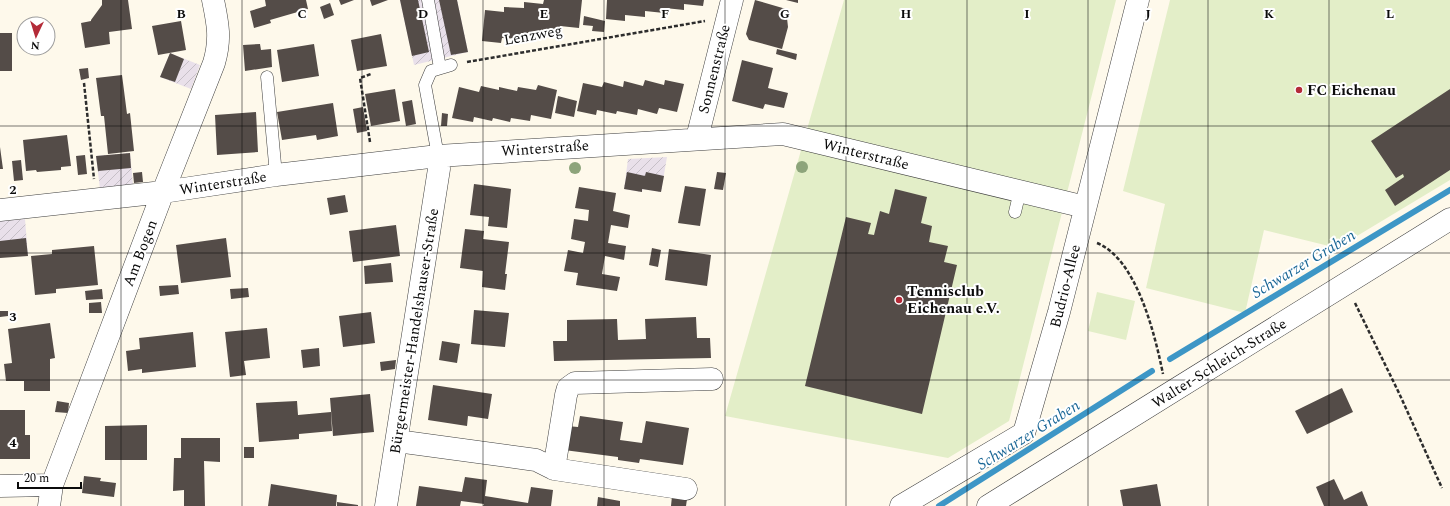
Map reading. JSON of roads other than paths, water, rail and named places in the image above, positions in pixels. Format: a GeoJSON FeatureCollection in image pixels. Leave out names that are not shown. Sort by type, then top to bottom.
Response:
{"type":"FeatureCollection","features":[{"type":"Feature","properties":{"kind":"street","name":"Am Bogen"},"geometry":{"type":"LineString","coordinates":[[50,496],[163,192],[219,48],[220,32],[213,0]]}},
{"type":"Feature","properties":{"kind":"street","name":"Sonnenstraße"},"geometry":{"type":"LineString","coordinates":[[697,138],[732,0]]}},
{"type":"Feature","properties":{"kind":"street","name":"Budrio-Allee"},"geometry":{"type":"LineString","coordinates":[[901,506],[1024,433],[1059,312],[1138,0]]}},
{"type":"Feature","properties":{"kind":"street","name":"Winterstraße"},"geometry":{"type":"LineString","coordinates":[[0,210],[163,192],[373,163],[438,156],[697,138],[782,134],[1085,207]]}},
{"type":"Feature","properties":{"kind":"street","name":"Bürgermeister-Handelshauser-Straße"},"geometry":{"type":"LineString","coordinates":[[386,506],[439,169],[438,156]]}},
{"type":"Feature","properties":{"kind":"street","name":"Walter-Schleich-Straße"},"geometry":{"type":"LineString","coordinates":[[988,506],[1450,219]]}},
{"type":"Feature","properties":{"kind":"street"},"geometry":{"type":"LineString","coordinates":[[554,469],[566,395],[568,388],[575,383],[712,379]]}},
{"type":"Feature","properties":{"kind":"street"},"geometry":{"type":"LineString","coordinates":[[397,441],[536,460],[554,469],[686,489]]}},
{"type":"Feature","properties":{"kind":"street"},"geometry":{"type":"LineString","coordinates":[[0,486],[50,496]]}},
{"type":"Feature","properties":{"kind":"lane"},"geometry":{"type":"LineString","coordinates":[[428,0],[446,66],[432,71],[425,85],[438,156]]}},
{"type":"Feature","properties":{"kind":"lane"},"geometry":{"type":"LineString","coordinates":[[267,77],[276,176]]}},
{"type":"Feature","properties":{"kind":"lane"},"geometry":{"type":"LineString","coordinates":[[1015,212],[1020,191]]}},
{"type":"Feature","properties":{"kind":"waterway","name":"Schwarzer Graben"},"geometry":{"type":"LineString","coordinates":[[1170,359],[1450,190]]}},
{"type":"Feature","properties":{"kind":"waterway","name":"Schwarzer Graben"},"geometry":{"type":"LineString","coordinates":[[939,506],[1152,371]]}},
{"type":"Feature","properties":{"kind":"place","name":"FC Eichenau"},"geometry":{"type":"Point","coordinates":[1299,90]}},
{"type":"Feature","properties":{"kind":"place","name":"Tennisclub Eichenau e.V."},"geometry":{"type":"Point","coordinates":[899,300]}}]}
